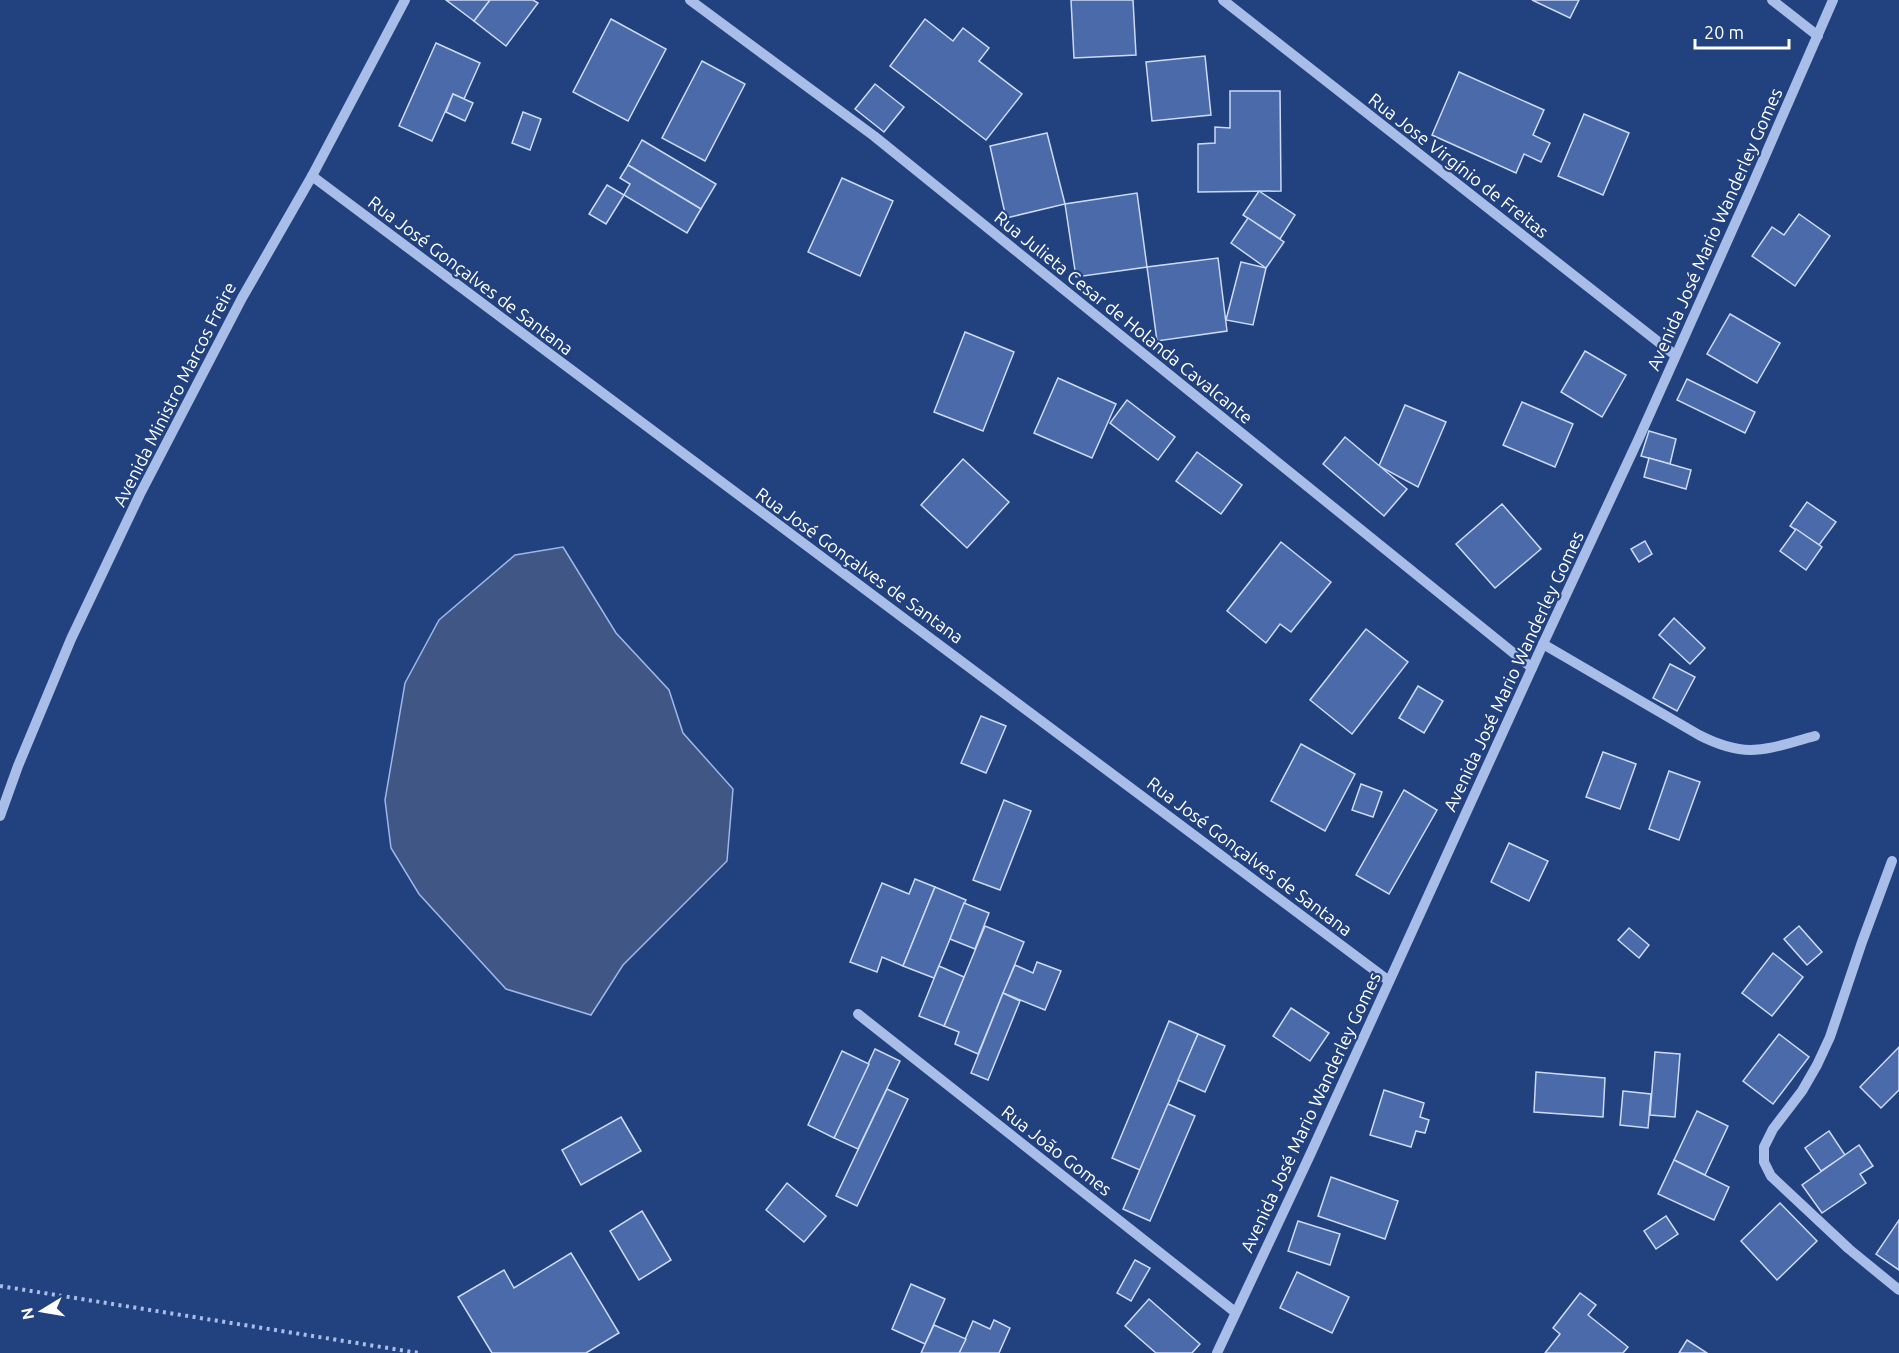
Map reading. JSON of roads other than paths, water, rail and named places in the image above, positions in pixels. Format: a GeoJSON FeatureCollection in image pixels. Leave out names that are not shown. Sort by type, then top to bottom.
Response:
{"type":"FeatureCollection","features":[{"type":"Feature","properties":{"kind":"street","name":"Avenida Ministro Marcos Freire"},"geometry":{"type":"LineString","coordinates":[[0,816],[18,766],[71,639],[140,495],[242,298],[312,176],[405,0]]}},
{"type":"Feature","properties":{"kind":"street","name":"Rua Julieta Cesar de Holanda Cavalcante"},"geometry":{"type":"LineString","coordinates":[[690,0],[884,144],[1532,668]]}},
{"type":"Feature","properties":{"kind":"street","name":"Rua Jose Virgínio de Freitas"},"geometry":{"type":"LineString","coordinates":[[1223,0],[1675,355]]}},
{"type":"Feature","properties":{"kind":"street"},"geometry":{"type":"LineString","coordinates":[[1772,0],[1818,36]]}},
{"type":"Feature","properties":{"kind":"street","name":"Avenida José Mario Wanderley Gomes"},"geometry":{"type":"LineString","coordinates":[[1217,1353],[1311,1155],[1639,438],[1833,0]]}},
{"type":"Feature","properties":{"kind":"street","name":"Rua José Gonçalves de Santana"},"geometry":{"type":"LineString","coordinates":[[312,176],[1389,981]]}},
{"type":"Feature","properties":{"kind":"street"},"geometry":{"type":"LineString","coordinates":[[1543,644],[1700,735],[1727,747],[1749,751],[1764,749],[1815,735]]}},
{"type":"Feature","properties":{"kind":"street"},"geometry":{"type":"LineString","coordinates":[[1892,861],[1830,1037],[1802,1091],[1773,1129],[1764,1147],[1763,1156],[1766,1170],[1779,1184],[1849,1249],[1899,1290]]}},
{"type":"Feature","properties":{"kind":"street","name":"Rua João Gomes"},"geometry":{"type":"LineString","coordinates":[[858,1014],[1235,1312]]}},
{"type":"Feature","properties":{"kind":"water"},"geometry":{"type":"Polygon","coordinates":[[[563,547],[616,633],[669,690],[683,733],[733,789],[727,861],[623,965],[591,1015],[506,989],[419,894],[391,848],[385,800],[405,683],[439,620],[515,555],[563,547]]]}}]}
